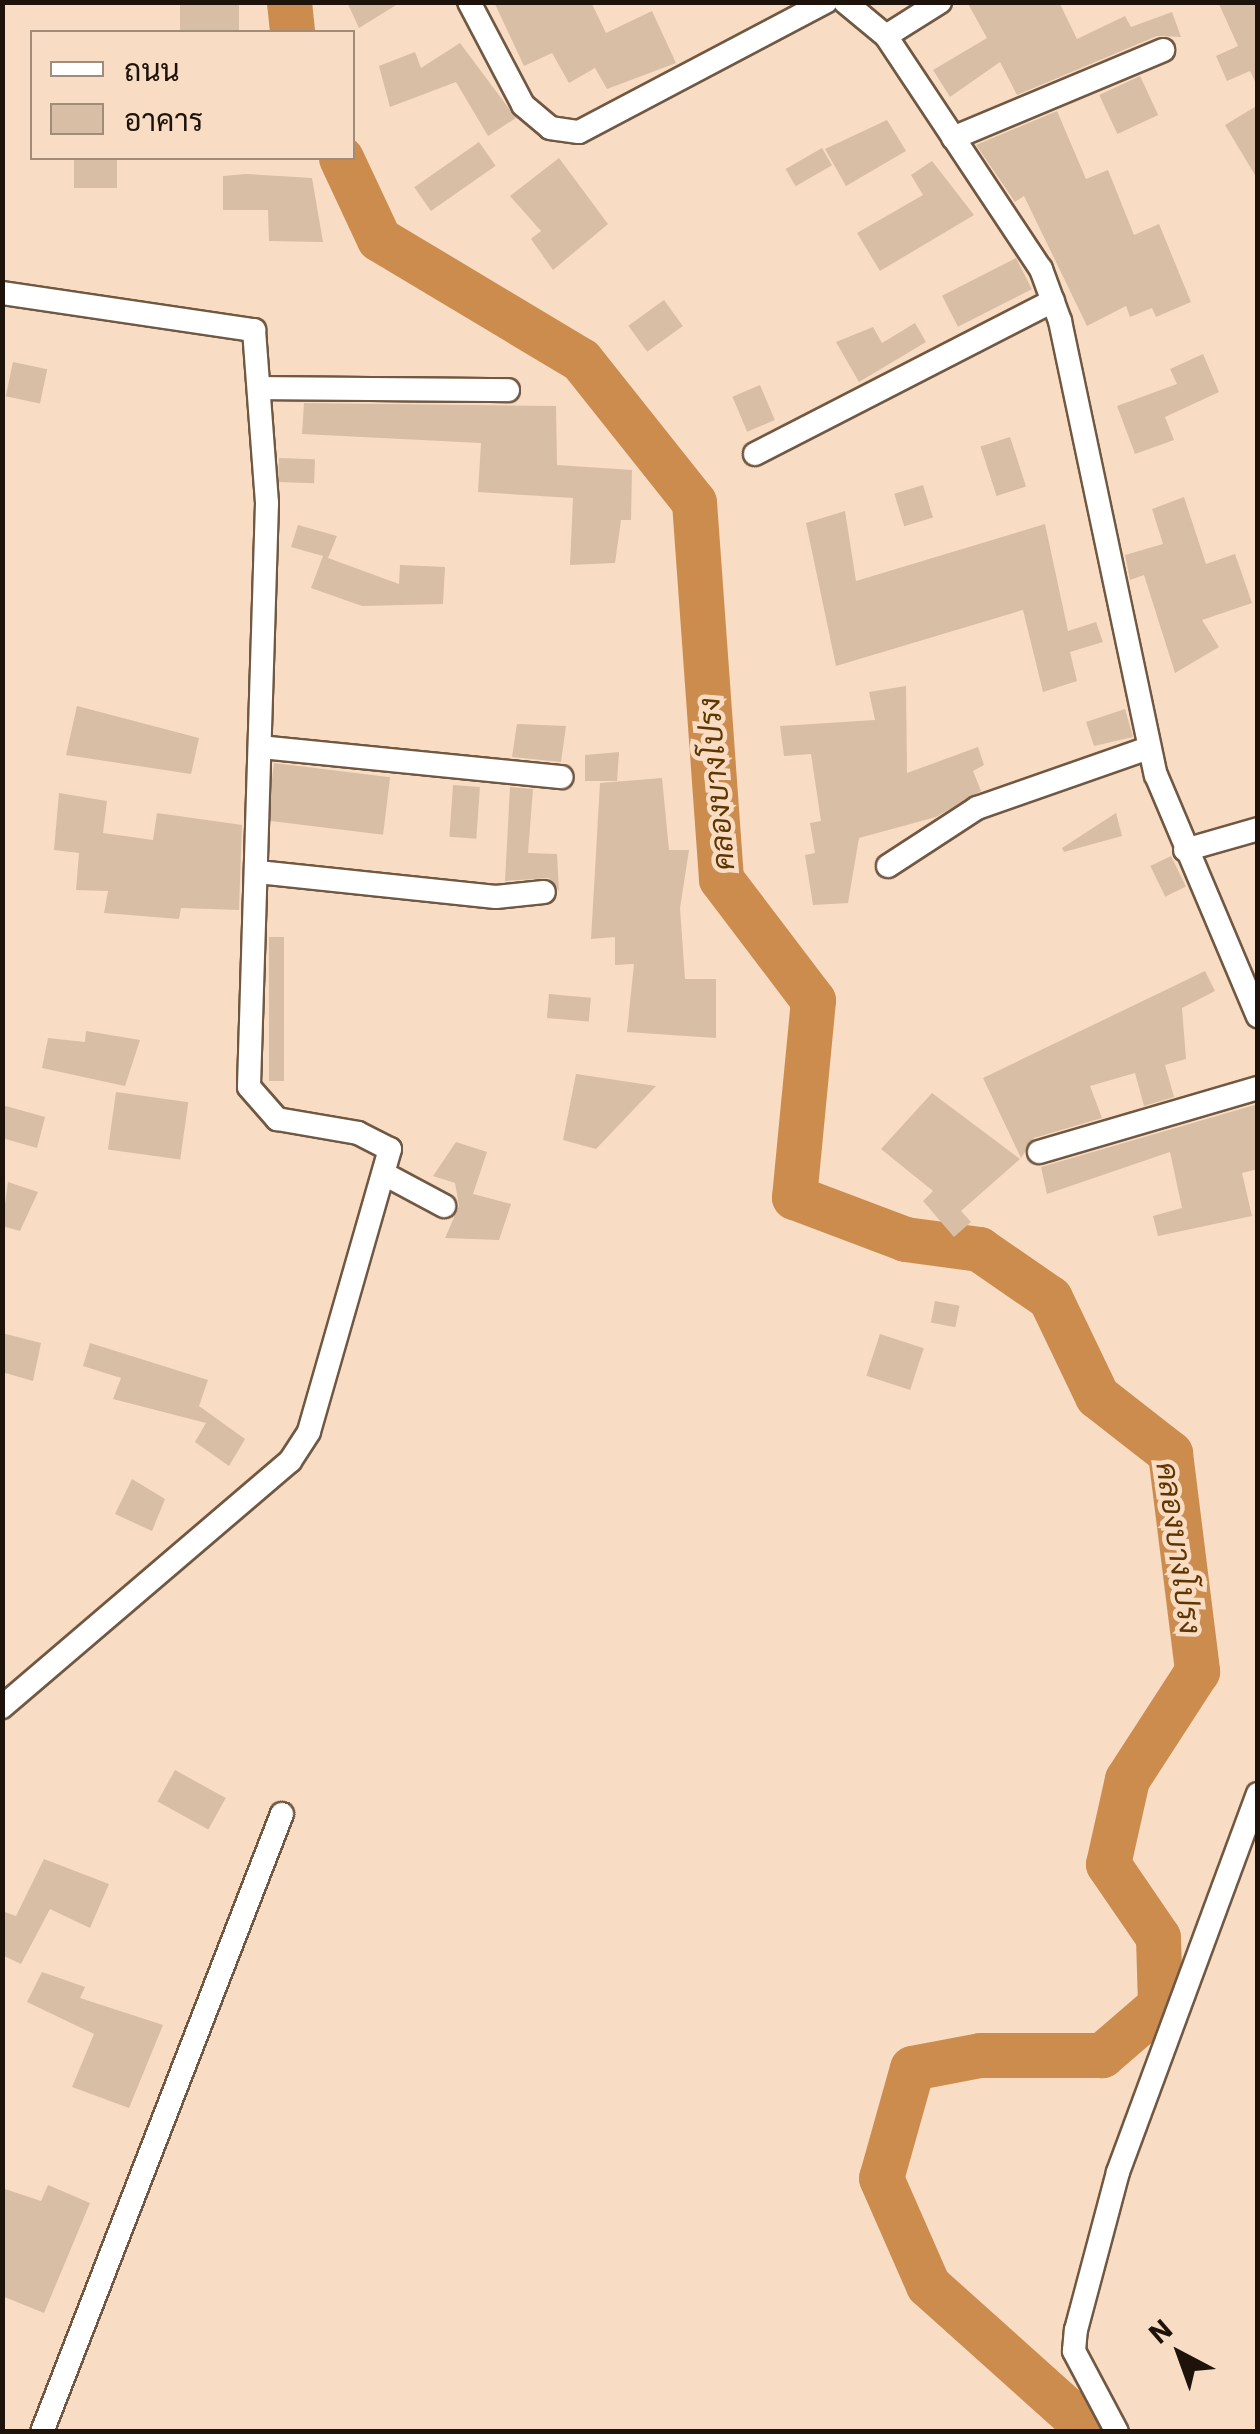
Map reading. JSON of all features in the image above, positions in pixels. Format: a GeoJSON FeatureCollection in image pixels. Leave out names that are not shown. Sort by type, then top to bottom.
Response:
{"type":"FeatureCollection","features":[{"type":"Feature","properties":{"kind":"street"},"geometry":{"type":"LineString","coordinates":[[469,2],[522,104],[550,128],[580,132],[826,2]]}},
{"type":"Feature","properties":{"kind":"street"},"geometry":{"type":"LineString","coordinates":[[845,2],[886,36],[1053,302],[1148,748],[1185,850],[1258,1016]]}},
{"type":"Feature","properties":{"kind":"street"},"geometry":{"type":"LineString","coordinates":[[886,36],[940,2]]}},
{"type":"Feature","properties":{"kind":"street"},"geometry":{"type":"LineString","coordinates":[[953,138],[1163,50]]}},
{"type":"Feature","properties":{"kind":"street"},"geometry":{"type":"LineString","coordinates":[[2,293],[242,321],[259,346],[266,643],[249,1087],[277,1119],[381,1140],[386,1175],[299,1446],[2,1707]]}},
{"type":"Feature","properties":{"kind":"street"},"geometry":{"type":"LineString","coordinates":[[755,454],[1053,302]]}},
{"type":"Feature","properties":{"kind":"street"},"geometry":{"type":"LineString","coordinates":[[262,388],[508,390]]}},
{"type":"Feature","properties":{"kind":"street"},"geometry":{"type":"LineString","coordinates":[[260,747],[562,778]]}},
{"type":"Feature","properties":{"kind":"street"},"geometry":{"type":"LineString","coordinates":[[888,866],[978,808],[1148,748]]}},
{"type":"Feature","properties":{"kind":"street"},"geometry":{"type":"LineString","coordinates":[[1185,850],[1258,828]]}},
{"type":"Feature","properties":{"kind":"street"},"geometry":{"type":"LineString","coordinates":[[258,872],[496,897],[544,892]]}},
{"type":"Feature","properties":{"kind":"street"},"geometry":{"type":"LineString","coordinates":[[1038,1152],[1258,1088]]}},
{"type":"Feature","properties":{"kind":"street"},"geometry":{"type":"LineString","coordinates":[[386,1175],[444,1206]]}},
{"type":"Feature","properties":{"kind":"street"},"geometry":{"type":"LineString","coordinates":[[1118,2432],[1074,2351],[1076,2330],[1118,2172],[1258,1794]]}},
{"type":"Feature","properties":{"kind":"street"},"geometry":{"type":"LineString","coordinates":[[42,2432],[282,1814]]}},
{"type":"Feature","properties":{"kind":"building"},"geometry":{"type":"Polygon","coordinates":[[[180,2],[239,2],[239,30],[180,30],[180,2]]]}},
{"type":"Feature","properties":{"kind":"building"},"geometry":{"type":"Polygon","coordinates":[[[347,2],[401,2],[359,28],[347,2]]]}},
{"type":"Feature","properties":{"kind":"building"},"geometry":{"type":"Polygon","coordinates":[[[494,2],[591,2],[606,33],[652,11],[676,63],[607,89],[595,68],[569,83],[552,53],[524,66],[494,2]]]}},
{"type":"Feature","properties":{"kind":"building"},"geometry":{"type":"Polygon","coordinates":[[[967,2],[1059,2],[1077,39],[1125,16],[1131,27],[1172,12],[1181,37],[1157,36],[1017,95],[1000,62],[950,97],[933,70],[987,38],[967,2]]]}},
{"type":"Feature","properties":{"kind":"building"},"geometry":{"type":"Polygon","coordinates":[[[1218,2],[1258,2],[1258,88],[1250,71],[1227,81],[1216,56],[1238,46],[1218,2]]]}},
{"type":"Feature","properties":{"kind":"building"},"geometry":{"type":"Polygon","coordinates":[[[460,43],[516,118],[488,136],[456,82],[390,107],[379,66],[415,52],[421,68],[460,43]]]}},
{"type":"Feature","properties":{"kind":"building"},"geometry":{"type":"Polygon","coordinates":[[[1140,76],[1158,115],[1117,134],[1099,95],[1140,76]]]}},
{"type":"Feature","properties":{"kind":"building"},"geometry":{"type":"Polygon","coordinates":[[[1258,105],[1258,180],[1225,125],[1258,105]]]}},
{"type":"Feature","properties":{"kind":"building"},"geometry":{"type":"Polygon","coordinates":[[[1057,111],[1086,179],[1108,170],[1134,235],[1159,224],[1191,302],[1156,317],[1152,308],[1130,317],[1126,306],[1087,326],[1024,196],[1015,202],[976,145],[1057,111]]]}},
{"type":"Feature","properties":{"kind":"building"},"geometry":{"type":"Polygon","coordinates":[[[887,120],[906,151],[846,186],[825,149],[887,120]]]}},
{"type":"Feature","properties":{"kind":"building"},"geometry":{"type":"Polygon","coordinates":[[[479,142],[496,166],[431,211],[414,187],[479,142]]]}},
{"type":"Feature","properties":{"kind":"building"},"geometry":{"type":"Polygon","coordinates":[[[822,148],[832,165],[796,186],[786,169],[822,148]]]}},
{"type":"Feature","properties":{"kind":"building"},"geometry":{"type":"Polygon","coordinates":[[[559,158],[608,224],[553,270],[531,239],[541,231],[510,196],[559,158]]]}},
{"type":"Feature","properties":{"kind":"building"},"geometry":{"type":"Polygon","coordinates":[[[74,160],[117,160],[117,188],[74,188],[74,160]]]}},
{"type":"Feature","properties":{"kind":"building"},"geometry":{"type":"Polygon","coordinates":[[[932,161],[974,215],[880,271],[857,233],[923,195],[911,175],[932,161]]]}},
{"type":"Feature","properties":{"kind":"building"},"geometry":{"type":"Polygon","coordinates":[[[223,176],[312,178],[323,242],[269,241],[268,210],[223,210],[223,176]]]}},
{"type":"Feature","properties":{"kind":"building"},"geometry":{"type":"Polygon","coordinates":[[[1016,258],[1032,289],[958,327],[942,296],[1016,258]]]}},
{"type":"Feature","properties":{"kind":"building"},"geometry":{"type":"Polygon","coordinates":[[[664,300],[683,326],[647,352],[628,326],[664,300]]]}},
{"type":"Feature","properties":{"kind":"building"},"geometry":{"type":"Polygon","coordinates":[[[915,323],[926,342],[859,382],[836,342],[873,327],[882,343],[915,323]]]}},
{"type":"Feature","properties":{"kind":"building"},"geometry":{"type":"Polygon","coordinates":[[[1203,354],[1219,392],[1165,417],[1174,440],[1135,454],[1117,406],[1177,384],[1170,369],[1203,354]]]}},
{"type":"Feature","properties":{"kind":"building"},"geometry":{"type":"Polygon","coordinates":[[[13,362],[47,369],[40,404],[6,396],[13,362]]]}},
{"type":"Feature","properties":{"kind":"building"},"geometry":{"type":"Polygon","coordinates":[[[760,385],[775,420],[747,432],[732,397],[760,385]]]}},
{"type":"Feature","properties":{"kind":"building"},"geometry":{"type":"Polygon","coordinates":[[[304,403],[556,406],[557,465],[632,470],[631,520],[621,520],[615,563],[570,565],[573,498],[478,492],[481,443],[302,434],[304,403]]]}},
{"type":"Feature","properties":{"kind":"building"},"geometry":{"type":"Polygon","coordinates":[[[1010,437],[1026,486],[997,496],[981,447],[1010,437]]]}},
{"type":"Feature","properties":{"kind":"building"},"geometry":{"type":"Polygon","coordinates":[[[279,458],[315,459],[314,483],[278,482],[279,458]]]}},
{"type":"Feature","properties":{"kind":"building"},"geometry":{"type":"Polygon","coordinates":[[[923,485],[933,518],[904,526],[894,494],[923,485]]]}},
{"type":"Feature","properties":{"kind":"building"},"geometry":{"type":"Polygon","coordinates":[[[1184,497],[1206,564],[1235,554],[1252,603],[1202,620],[1219,647],[1175,673],[1144,575],[1130,580],[1125,555],[1163,544],[1152,509],[1184,497]]]}},
{"type":"Feature","properties":{"kind":"building"},"geometry":{"type":"Polygon","coordinates":[[[845,511],[856,581],[1045,524],[1068,631],[1096,622],[1103,642],[1070,652],[1077,681],[1043,692],[1023,610],[836,666],[806,523],[845,511]]]}},
{"type":"Feature","properties":{"kind":"building"},"geometry":{"type":"Polygon","coordinates":[[[298,525],[337,536],[328,558],[399,584],[400,565],[445,567],[443,604],[362,606],[311,588],[323,556],[291,547],[298,525]]]}},
{"type":"Feature","properties":{"kind":"building"},"geometry":{"type":"Polygon","coordinates":[[[906,686],[907,773],[978,747],[984,765],[973,771],[981,791],[936,817],[859,838],[848,903],[813,905],[805,855],[815,853],[810,823],[821,821],[811,754],[784,756],[780,726],[875,720],[869,692],[906,686]]]}},
{"type":"Feature","properties":{"kind":"building"},"geometry":{"type":"Polygon","coordinates":[[[77,706],[199,738],[191,774],[66,755],[77,706]]]}},
{"type":"Feature","properties":{"kind":"building"},"geometry":{"type":"Polygon","coordinates":[[[1125,709],[1133,737],[1094,746],[1086,722],[1125,709]]]}},
{"type":"Feature","properties":{"kind":"building"},"geometry":{"type":"Polygon","coordinates":[[[517,724],[566,726],[561,762],[512,757],[517,724]]]}},
{"type":"Feature","properties":{"kind":"building"},"geometry":{"type":"Polygon","coordinates":[[[619,752],[617,781],[585,781],[585,755],[619,752]]]}},
{"type":"Feature","properties":{"kind":"building"},"geometry":{"type":"Polygon","coordinates":[[[274,763],[390,777],[383,835],[267,821],[274,763]]]}},
{"type":"Feature","properties":{"kind":"building"},"geometry":{"type":"Polygon","coordinates":[[[662,778],[669,850],[689,850],[680,908],[685,979],[716,979],[716,1038],[627,1032],[634,964],[615,965],[615,937],[591,939],[600,783],[662,778]]]}},
{"type":"Feature","properties":{"kind":"building"},"geometry":{"type":"Polygon","coordinates":[[[453,785],[480,787],[476,839],[449,837],[453,785]]]}},
{"type":"Feature","properties":{"kind":"building"},"geometry":{"type":"Polygon","coordinates":[[[510,787],[533,789],[528,853],[557,854],[559,891],[549,878],[505,881],[510,787]]]}},
{"type":"Feature","properties":{"kind":"building"},"geometry":{"type":"Polygon","coordinates":[[[59,793],[107,801],[103,833],[153,840],[157,813],[242,825],[239,910],[181,908],[179,919],[104,913],[108,891],[76,890],[79,853],[54,850],[59,793]]]}},
{"type":"Feature","properties":{"kind":"building"},"geometry":{"type":"Polygon","coordinates":[[[1116,813],[1122,836],[1064,852],[1062,848],[1116,813]]]}},
{"type":"Feature","properties":{"kind":"building"},"geometry":{"type":"Polygon","coordinates":[[[1171,856],[1186,887],[1165,897],[1150,866],[1171,856]]]}},
{"type":"Feature","properties":{"kind":"building"},"geometry":{"type":"Polygon","coordinates":[[[269,937],[284,937],[284,1081],[269,1081],[269,937]]]}},
{"type":"Feature","properties":{"kind":"building"},"geometry":{"type":"Polygon","coordinates":[[[1205,971],[1215,991],[1182,1008],[1186,1059],[1165,1065],[1174,1097],[1144,1106],[1135,1073],[1090,1086],[1102,1118],[1034,1138],[1021,1158],[983,1078],[1205,971]]]}},
{"type":"Feature","properties":{"kind":"building"},"geometry":{"type":"Polygon","coordinates":[[[549,994],[591,998],[589,1022],[547,1018],[549,994]]]}},
{"type":"Feature","properties":{"kind":"building"},"geometry":{"type":"Polygon","coordinates":[[[86,1031],[140,1040],[125,1086],[42,1068],[48,1038],[85,1042],[86,1031]]]}},
{"type":"Feature","properties":{"kind":"building"},"geometry":{"type":"Polygon","coordinates":[[[576,1074],[656,1086],[596,1149],[563,1140],[576,1074]]]}},
{"type":"Feature","properties":{"kind":"building"},"geometry":{"type":"Polygon","coordinates":[[[116,1092],[188,1102],[180,1160],[108,1149],[116,1092]]]}},
{"type":"Feature","properties":{"kind":"building"},"geometry":{"type":"Polygon","coordinates":[[[932,1093],[1020,1159],[961,1211],[971,1222],[954,1237],[923,1201],[933,1191],[881,1149],[932,1093]]]}},
{"type":"Feature","properties":{"kind":"building"},"geometry":{"type":"Polygon","coordinates":[[[1258,1104],[1258,1169],[1242,1173],[1252,1216],[1158,1236],[1153,1216],[1182,1208],[1170,1152],[1047,1194],[1041,1167],[1258,1104]]]}},
{"type":"Feature","properties":{"kind":"building"},"geometry":{"type":"Polygon","coordinates":[[[2,1105],[45,1117],[37,1148],[2,1138],[2,1105]]]}},
{"type":"Feature","properties":{"kind":"building"},"geometry":{"type":"Polygon","coordinates":[[[456,1142],[487,1152],[473,1194],[511,1204],[499,1240],[445,1238],[459,1206],[455,1183],[433,1176],[456,1142]]]}},
{"type":"Feature","properties":{"kind":"building"},"geometry":{"type":"Polygon","coordinates":[[[8,1182],[38,1192],[20,1231],[2,1226],[8,1182]]]}},
{"type":"Feature","properties":{"kind":"building"},"geometry":{"type":"Polygon","coordinates":[[[935,1301],[960,1306],[955,1327],[931,1323],[935,1301]]]}},
{"type":"Feature","properties":{"kind":"building"},"geometry":{"type":"Polygon","coordinates":[[[2,1333],[41,1343],[33,1381],[2,1372],[2,1333]]]}},
{"type":"Feature","properties":{"kind":"building"},"geometry":{"type":"Polygon","coordinates":[[[880,1334],[924,1348],[910,1390],[866,1376],[880,1334]]]}},
{"type":"Feature","properties":{"kind":"building"},"geometry":{"type":"Polygon","coordinates":[[[90,1343],[208,1380],[199,1406],[245,1439],[229,1466],[195,1442],[206,1423],[113,1399],[121,1378],[83,1366],[90,1343]]]}},
{"type":"Feature","properties":{"kind":"building"},"geometry":{"type":"Polygon","coordinates":[[[132,1479],[165,1499],[152,1531],[115,1514],[132,1479]]]}},
{"type":"Feature","properties":{"kind":"building"},"geometry":{"type":"Polygon","coordinates":[[[175,1770],[226,1798],[208,1830],[158,1801],[175,1770]]]}},
{"type":"Feature","properties":{"kind":"building"},"geometry":{"type":"Polygon","coordinates":[[[44,1859],[109,1884],[90,1928],[50,1909],[21,1964],[2,1955],[2,1911],[16,1916],[44,1859]]]}},
{"type":"Feature","properties":{"kind":"building"},"geometry":{"type":"Polygon","coordinates":[[[42,1972],[85,1987],[80,1998],[163,2025],[129,2108],[72,2087],[94,2034],[27,2002],[42,1972]]]}},
{"type":"Feature","properties":{"kind":"building"},"geometry":{"type":"Polygon","coordinates":[[[48,2185],[90,2203],[44,2313],[2,2296],[2,2188],[41,2201],[48,2185]]]}},
{"type":"Feature","properties":{"kind":"waterway","name":"คลองบางโปรง"},"geometry":{"type":"LineString","coordinates":[[289,2],[292,30]]}},
{"type":"Feature","properties":{"kind":"waterway","name":"คลองบางโปรง"},"geometry":{"type":"LineString","coordinates":[[342,160],[379,239],[581,360],[694,502],[721,879],[813,1000],[794,1197],[905,1239],[979,1249],[1050,1298],[1097,1396],[1170,1453],[1197,1671],[1127,1779],[1108,1864],[1158,1937],[1160,2005],[1102,2055],[980,2055],[912,2068],[881,2178],[928,2285],[1075,2417],[1080,2432]]}}]}
